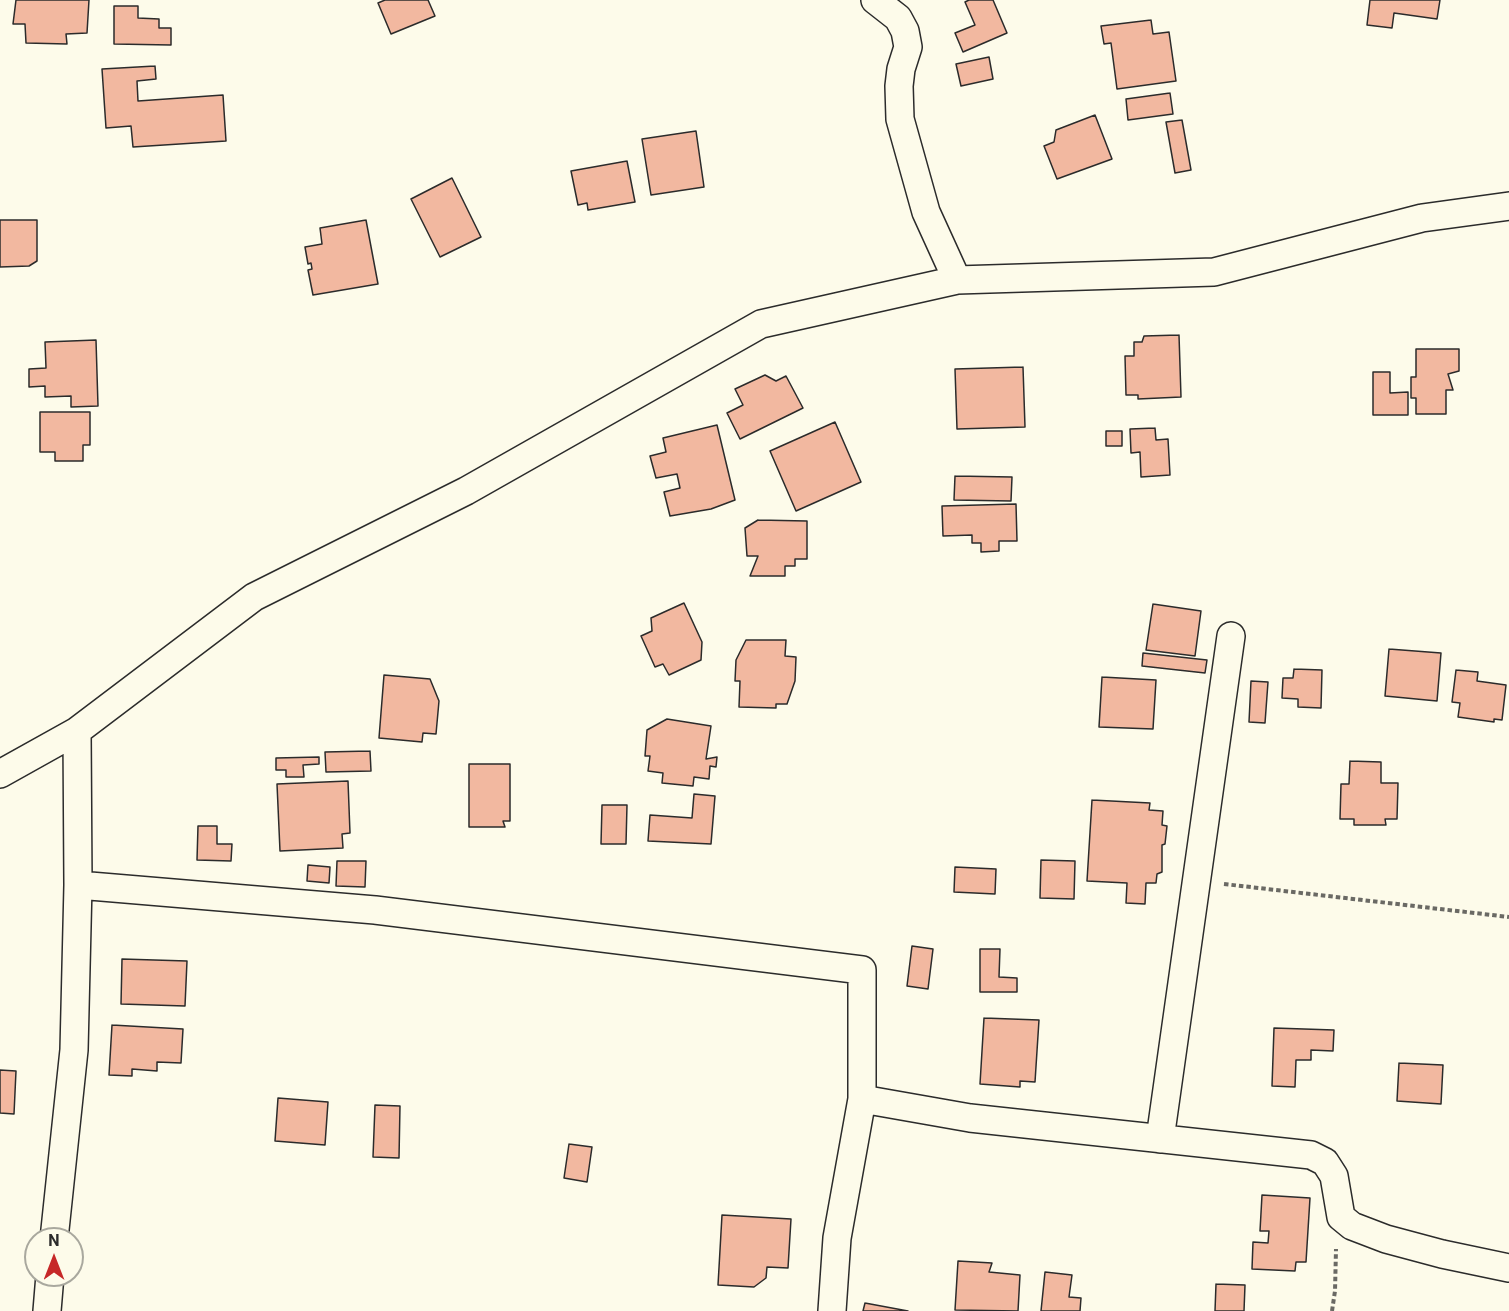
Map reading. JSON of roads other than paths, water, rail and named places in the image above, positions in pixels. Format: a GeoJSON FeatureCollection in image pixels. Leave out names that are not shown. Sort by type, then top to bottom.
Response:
{"type":"FeatureCollection","features":[{"type":"Feature","properties":{"kind":"street"},"geometry":{"type":"LineString","coordinates":[[875,0],[897,18],[905,31],[908,47],[901,69],[899,86],[900,119],[926,212],[957,280]]}},
{"type":"Feature","properties":{"kind":"street"},"geometry":{"type":"LineString","coordinates":[[0,774],[77,731],[254,597],[466,491],[761,324],[957,280],[1214,272],[1422,218],[1509,206]]}},
{"type":"Feature","properties":{"kind":"street"},"geometry":{"type":"LineString","coordinates":[[1160,1139],[1231,636]]}},
{"type":"Feature","properties":{"kind":"street"},"geometry":{"type":"LineString","coordinates":[[55,1227],[74,1050],[78,885],[77,731]]}},
{"type":"Feature","properties":{"kind":"street"},"geometry":{"type":"LineString","coordinates":[[78,885],[375,910],[862,970],[862,1099],[837,1238],[832,1311]]}},
{"type":"Feature","properties":{"kind":"street"},"geometry":{"type":"LineString","coordinates":[[862,1099],[970,1118],[1311,1155],[1325,1162],[1334,1176],[1341,1217],[1352,1226],[1386,1239],[1453,1257],[1509,1268]]}},
{"type":"Feature","properties":{"kind":"street"},"geometry":{"type":"LineString","coordinates":[[47,1311],[49,1287]]}}]}
